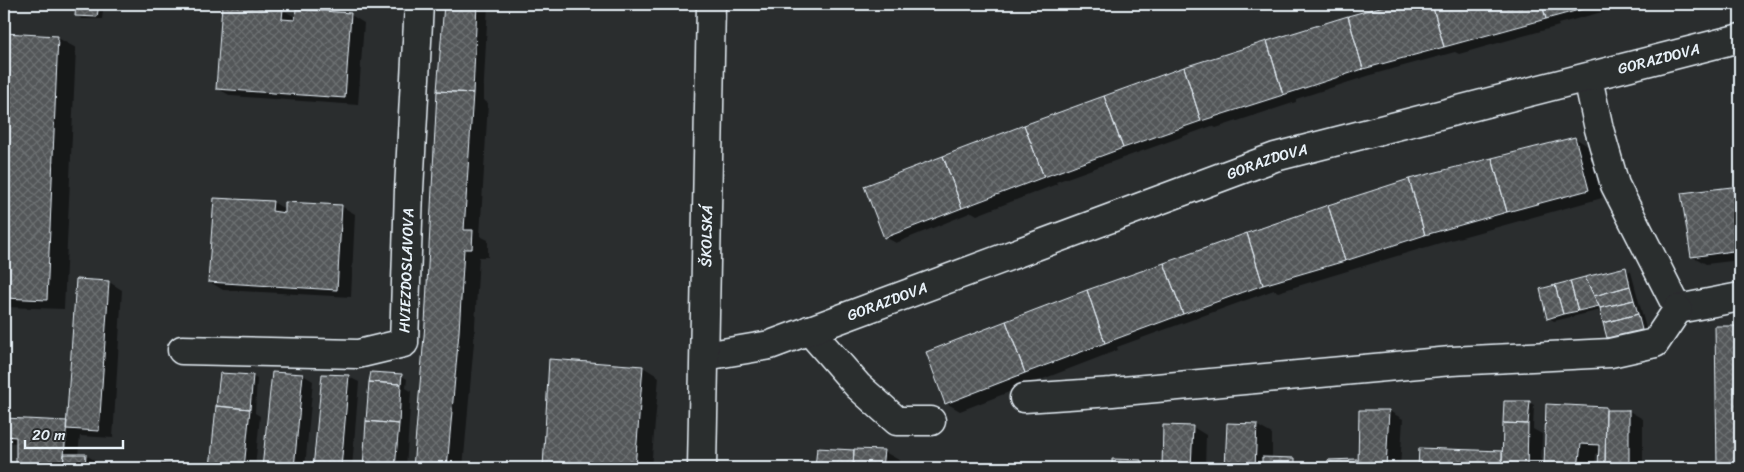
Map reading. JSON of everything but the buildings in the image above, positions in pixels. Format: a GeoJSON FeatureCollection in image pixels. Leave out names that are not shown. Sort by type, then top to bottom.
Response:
{"type":"FeatureCollection","features":[{"type":"Feature","properties":{"kind":"street","name":"HVIEZDOSLAVOVA"},"geometry":{"type":"LineString","coordinates":[[182,350],[358,354],[404,343],[409,190],[419,4]]}},
{"type":"Feature","properties":{"kind":"street","name":"ŠKOLSKÁ"},"geometry":{"type":"LineString","coordinates":[[702,468],[711,4]]}},
{"type":"Feature","properties":{"kind":"street","name":"GORAZDOVA"},"geometry":{"type":"LineString","coordinates":[[705,356],[770,345],[1276,157],[1740,38]]}},
{"type":"Feature","properties":{"kind":"street"},"geometry":{"type":"LineString","coordinates":[[1588,78],[1599,129],[1615,185],[1678,309]]}},
{"type":"Feature","properties":{"kind":"street"},"geometry":{"type":"LineString","coordinates":[[1024,398],[1112,392],[1451,361],[1610,353],[1655,343],[1678,309],[1740,296]]}},
{"type":"Feature","properties":{"kind":"street"},"geometry":{"type":"LineString","coordinates":[[809,330],[858,386],[897,421],[930,421]]}}]}
